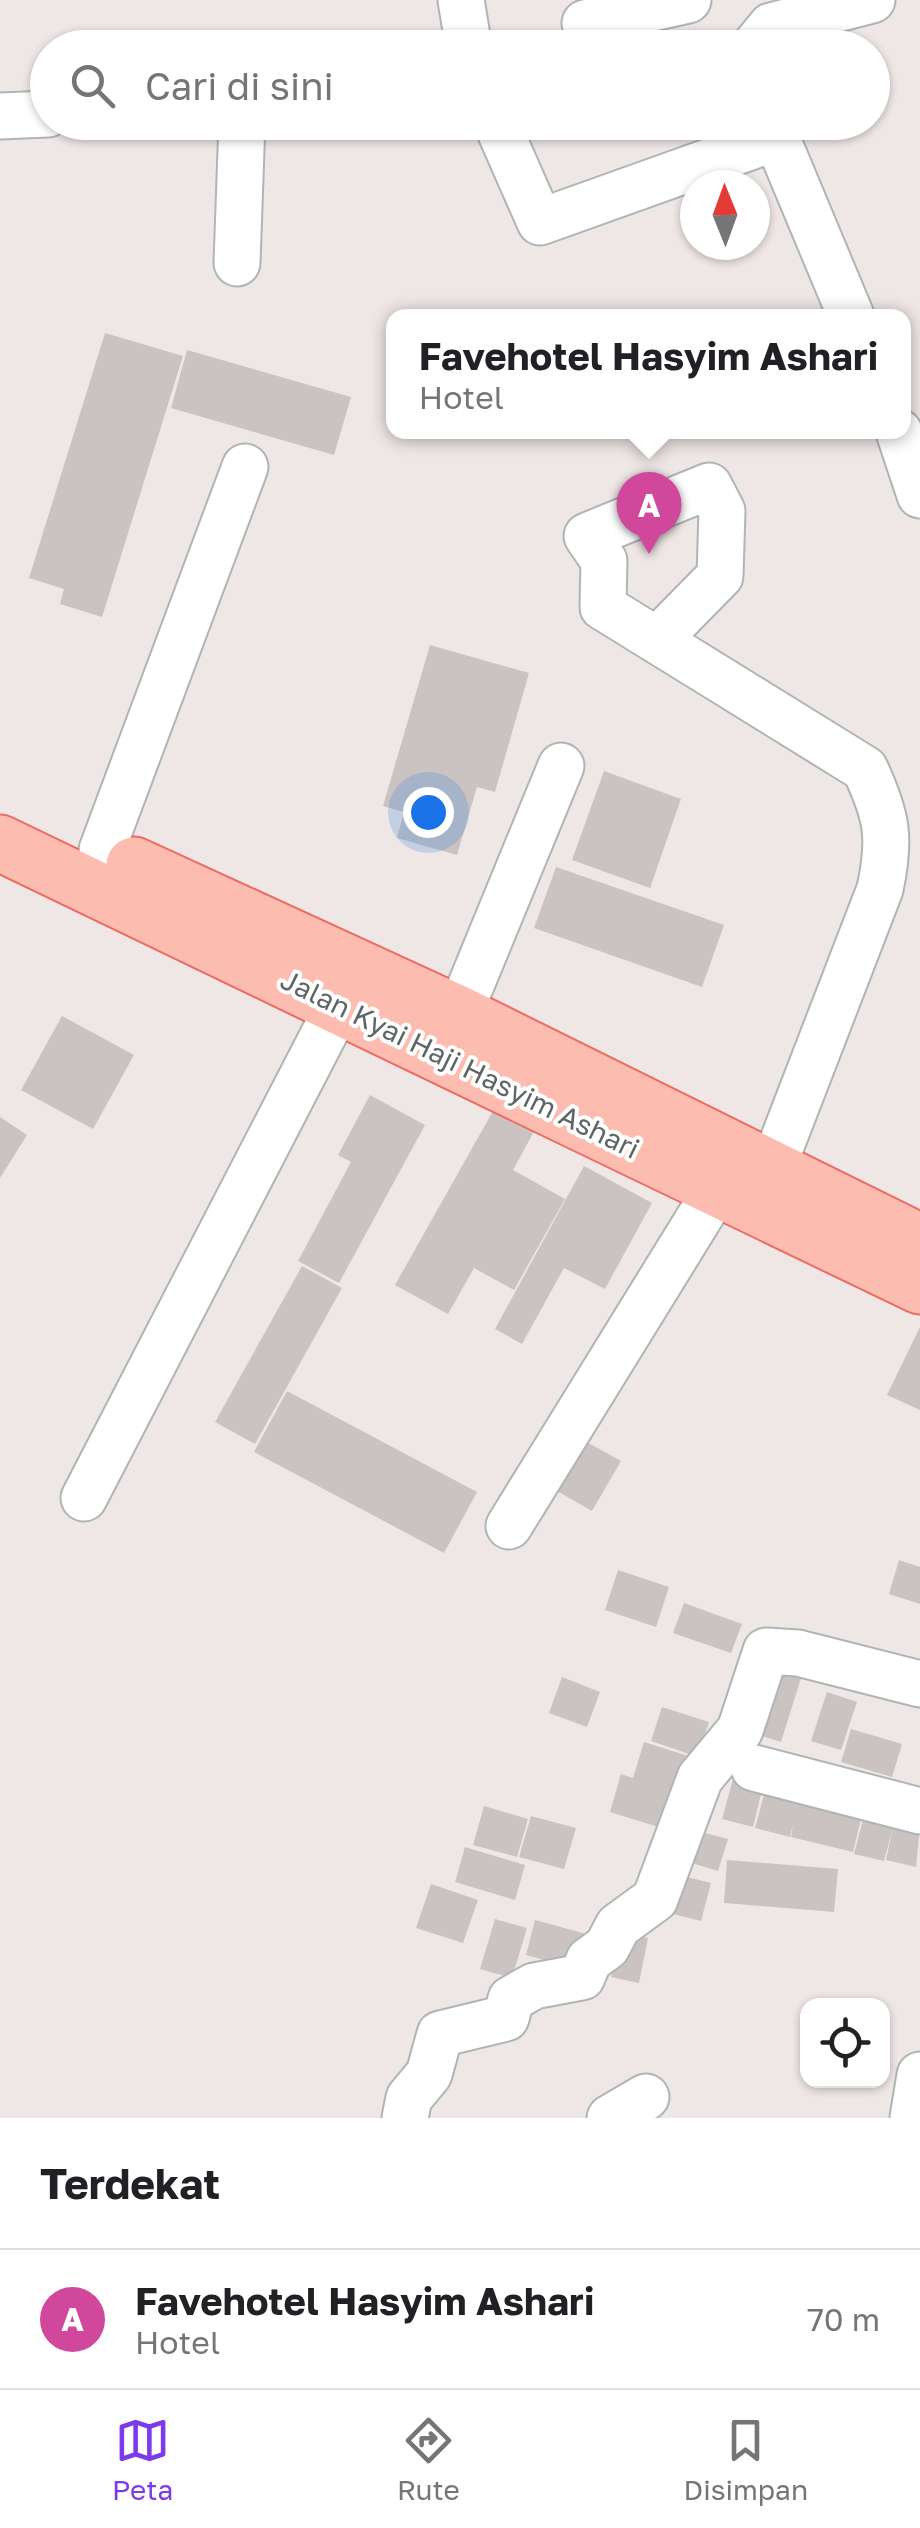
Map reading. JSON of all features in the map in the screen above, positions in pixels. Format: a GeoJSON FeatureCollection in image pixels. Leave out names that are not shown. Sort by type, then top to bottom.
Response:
{"type":"FeatureCollection","features":[{"type":"Feature","properties":{"kind":"main road","name":"Jalan Kyai Haji Hasyim Ashari"},"geometry":{"type":"LineString","coordinates":[[0,806],[459,1014],[920,1242]]}},
{"type":"Feature","properties":{"kind":"main road","name":"Jalan Kyai Haji Hasyim Ashari"},"geometry":{"type":"LineString","coordinates":[[0,843],[338,1007],[456,1059],[920,1286]]}},
{"type":"Feature","properties":{"kind":"street"},"geometry":{"type":"LineString","coordinates":[[460,0],[466,30]]}},
{"type":"Feature","properties":{"kind":"street"},"geometry":{"type":"LineString","coordinates":[[586,24],[688,0]]}},
{"type":"Feature","properties":{"kind":"street"},"geometry":{"type":"LineString","coordinates":[[762,25],[872,0]]}},
{"type":"Feature","properties":{"kind":"street"},"geometry":{"type":"LineString","coordinates":[[0,116],[30,115]]}},
{"type":"Feature","properties":{"kind":"street"},"geometry":{"type":"LineString","coordinates":[[237,263],[241,140]]}},
{"type":"Feature","properties":{"kind":"street"},"geometry":{"type":"LineString","coordinates":[[504,140],[540,222],[748,140]]}},
{"type":"Feature","properties":{"kind":"street"},"geometry":{"type":"LineString","coordinates":[[777,140],[848,309]]}},
{"type":"Feature","properties":{"kind":"street"},"geometry":{"type":"LineString","coordinates":[[900,439],[920,494]]}},
{"type":"Feature","properties":{"kind":"street"},"geometry":{"type":"LineString","coordinates":[[102,850],[245,467]]}},
{"type":"Feature","properties":{"kind":"street"},"geometry":{"type":"LineString","coordinates":[[657,640],[865,770],[884,808],[889,848],[880,889],[772,1168]]}},
{"type":"Feature","properties":{"kind":"street"},"geometry":{"type":"LineString","coordinates":[[459,1014],[561,766]]}},
{"type":"Feature","properties":{"kind":"street"},"geometry":{"type":"LineString","coordinates":[[84,1498],[338,1007]]}},
{"type":"Feature","properties":{"kind":"street"},"geometry":{"type":"LineString","coordinates":[[509,1526],[716,1188]]}},
{"type":"Feature","properties":{"kind":"street"},"geometry":{"type":"LineString","coordinates":[[406,2118],[410,2098],[429,2074],[440,2034],[506,2018],[511,1999],[534,1986],[582,1976],[588,1960],[608,1946],[618,1926],[655,1899],[700,1778],[740,1730],[766,1651],[798,1653],[920,1684]]}},
{"type":"Feature","properties":{"kind":"street"},"geometry":{"type":"LineString","coordinates":[[754,1768],[920,1811]]}},
{"type":"Feature","properties":{"kind":"street"},"geometry":{"type":"LineString","coordinates":[[913,2118],[920,2075]]}},
{"type":"Feature","properties":{"kind":"building"},"geometry":{"type":"Polygon","coordinates":[[[105,333],[183,356],[102,617],[60,604],[64,589],[29,578],[105,333]]]}},
{"type":"Feature","properties":{"kind":"building"},"geometry":{"type":"Polygon","coordinates":[[[187,350],[351,397],[334,455],[171,408],[187,350]]]}},
{"type":"Feature","properties":{"kind":"building"},"geometry":{"type":"Polygon","coordinates":[[[430,645],[529,673],[495,792],[477,787],[457,855],[397,838],[404,812],[383,806],[430,645]]]}},
{"type":"Feature","properties":{"kind":"building"},"geometry":{"type":"Polygon","coordinates":[[[604,771],[681,799],[650,888],[572,860],[604,771]]]}},
{"type":"Feature","properties":{"kind":"building"},"geometry":{"type":"Polygon","coordinates":[[[556,867],[724,925],[702,987],[534,928],[556,867]]]}},
{"type":"Feature","properties":{"kind":"building"},"geometry":{"type":"Polygon","coordinates":[[[62,1016],[134,1055],[93,1129],[21,1090],[62,1016]]]}},
{"type":"Feature","properties":{"kind":"building"},"geometry":{"type":"Polygon","coordinates":[[[370,1095],[425,1125],[339,1283],[298,1261],[351,1162],[338,1155],[370,1095]]]}},
{"type":"Feature","properties":{"kind":"building"},"geometry":{"type":"Polygon","coordinates":[[[497,1104],[537,1126],[513,1170],[565,1199],[514,1290],[474,1268],[448,1314],[395,1285],[497,1104]]]}},
{"type":"Feature","properties":{"kind":"building"},"geometry":{"type":"Polygon","coordinates":[[[0,1117],[27,1135],[0,1178],[0,1117]]]}},
{"type":"Feature","properties":{"kind":"building"},"geometry":{"type":"Polygon","coordinates":[[[584,1166],[652,1203],[605,1289],[564,1268],[522,1344],[495,1329],[584,1166]]]}},
{"type":"Feature","properties":{"kind":"building"},"geometry":{"type":"Polygon","coordinates":[[[302,1266],[342,1288],[255,1444],[215,1422],[302,1266]]]}},
{"type":"Feature","properties":{"kind":"building"},"geometry":{"type":"Polygon","coordinates":[[[920,1327],[920,1410],[887,1395],[920,1327]]]}},
{"type":"Feature","properties":{"kind":"building"},"geometry":{"type":"Polygon","coordinates":[[[287,1391],[477,1492],[444,1553],[254,1452],[287,1391]]]}},
{"type":"Feature","properties":{"kind":"building"},"geometry":{"type":"Polygon","coordinates":[[[572,1434],[621,1461],[592,1511],[543,1483],[572,1434]]]}},
{"type":"Feature","properties":{"kind":"building"},"geometry":{"type":"Polygon","coordinates":[[[899,1560],[920,1567],[920,1604],[889,1594],[899,1560]]]}},
{"type":"Feature","properties":{"kind":"building"},"geometry":{"type":"Polygon","coordinates":[[[618,1570],[669,1587],[656,1627],[605,1610],[618,1570]]]}},
{"type":"Feature","properties":{"kind":"building"},"geometry":{"type":"Polygon","coordinates":[[[684,1603],[742,1624],[731,1653],[673,1633],[684,1603]]]}},
{"type":"Feature","properties":{"kind":"building"},"geometry":{"type":"Polygon","coordinates":[[[767,1664],[802,1675],[781,1742],[746,1731],[767,1664]]]}},
{"type":"Feature","properties":{"kind":"building"},"geometry":{"type":"Polygon","coordinates":[[[562,1677],[600,1692],[587,1727],[549,1713],[562,1677]]]}},
{"type":"Feature","properties":{"kind":"building"},"geometry":{"type":"Polygon","coordinates":[[[827,1692],[857,1702],[841,1750],[811,1741],[827,1692]]]}},
{"type":"Feature","properties":{"kind":"building"},"geometry":{"type":"Polygon","coordinates":[[[662,1707],[709,1722],[698,1757],[651,1741],[662,1707]]]}},
{"type":"Feature","properties":{"kind":"building"},"geometry":{"type":"Polygon","coordinates":[[[851,1729],[902,1744],[892,1777],[841,1762],[851,1729]]]}},
{"type":"Feature","properties":{"kind":"building"},"geometry":{"type":"Polygon","coordinates":[[[644,1742],[701,1760],[678,1833],[610,1812],[621,1774],[633,1778],[644,1742]]]}},
{"type":"Feature","properties":{"kind":"building"},"geometry":{"type":"Polygon","coordinates":[[[733,1779],[763,1786],[753,1827],[722,1819],[733,1779]]]}},
{"type":"Feature","properties":{"kind":"building"},"geometry":{"type":"Polygon","coordinates":[[[766,1787],[863,1811],[853,1852],[791,1837],[793,1824],[790,1837],[755,1828],[766,1787]]]}},
{"type":"Feature","properties":{"kind":"building"},"geometry":{"type":"Polygon","coordinates":[[[484,1806],[528,1819],[517,1857],[473,1845],[484,1806]]]}},
{"type":"Feature","properties":{"kind":"building"},"geometry":{"type":"Polygon","coordinates":[[[865,1812],[920,1826],[916,1867],[886,1860],[893,1827],[884,1861],[854,1854],[865,1812]]]}},
{"type":"Feature","properties":{"kind":"building"},"geometry":{"type":"Polygon","coordinates":[[[531,1816],[576,1828],[564,1869],[519,1857],[531,1816]]]}},
{"type":"Feature","properties":{"kind":"building"},"geometry":{"type":"Polygon","coordinates":[[[694,1830],[728,1839],[718,1871],[685,1861],[694,1830]]]}},
{"type":"Feature","properties":{"kind":"building"},"geometry":{"type":"Polygon","coordinates":[[[465,1847],[525,1865],[515,1900],[455,1882],[465,1847]]]}},
{"type":"Feature","properties":{"kind":"building"},"geometry":{"type":"Polygon","coordinates":[[[727,1860],[838,1869],[834,1912],[724,1903],[727,1860]]]}},
{"type":"Feature","properties":{"kind":"building"},"geometry":{"type":"Polygon","coordinates":[[[675,1874],[711,1883],[701,1921],[665,1912],[675,1874]]]}},
{"type":"Feature","properties":{"kind":"building"},"geometry":{"type":"Polygon","coordinates":[[[431,1884],[478,1900],[463,1943],[416,1928],[431,1884]]]}},
{"type":"Feature","properties":{"kind":"building"},"geometry":{"type":"Polygon","coordinates":[[[495,1919],[527,1928],[512,1978],[480,1969],[495,1919]]]}},
{"type":"Feature","properties":{"kind":"building"},"geometry":{"type":"Polygon","coordinates":[[[535,1920],[590,1935],[581,1970],[526,1955],[535,1920]]]}},
{"type":"Feature","properties":{"kind":"building"},"geometry":{"type":"Polygon","coordinates":[[[621,1932],[648,1938],[639,1983],[611,1977],[621,1932]]]}},
{"type":"Feature","properties":{"kind":"place","name":"Favehotel Hasyim Ashari"},"geometry":{"type":"Point","coordinates":[649,554]}}]}
